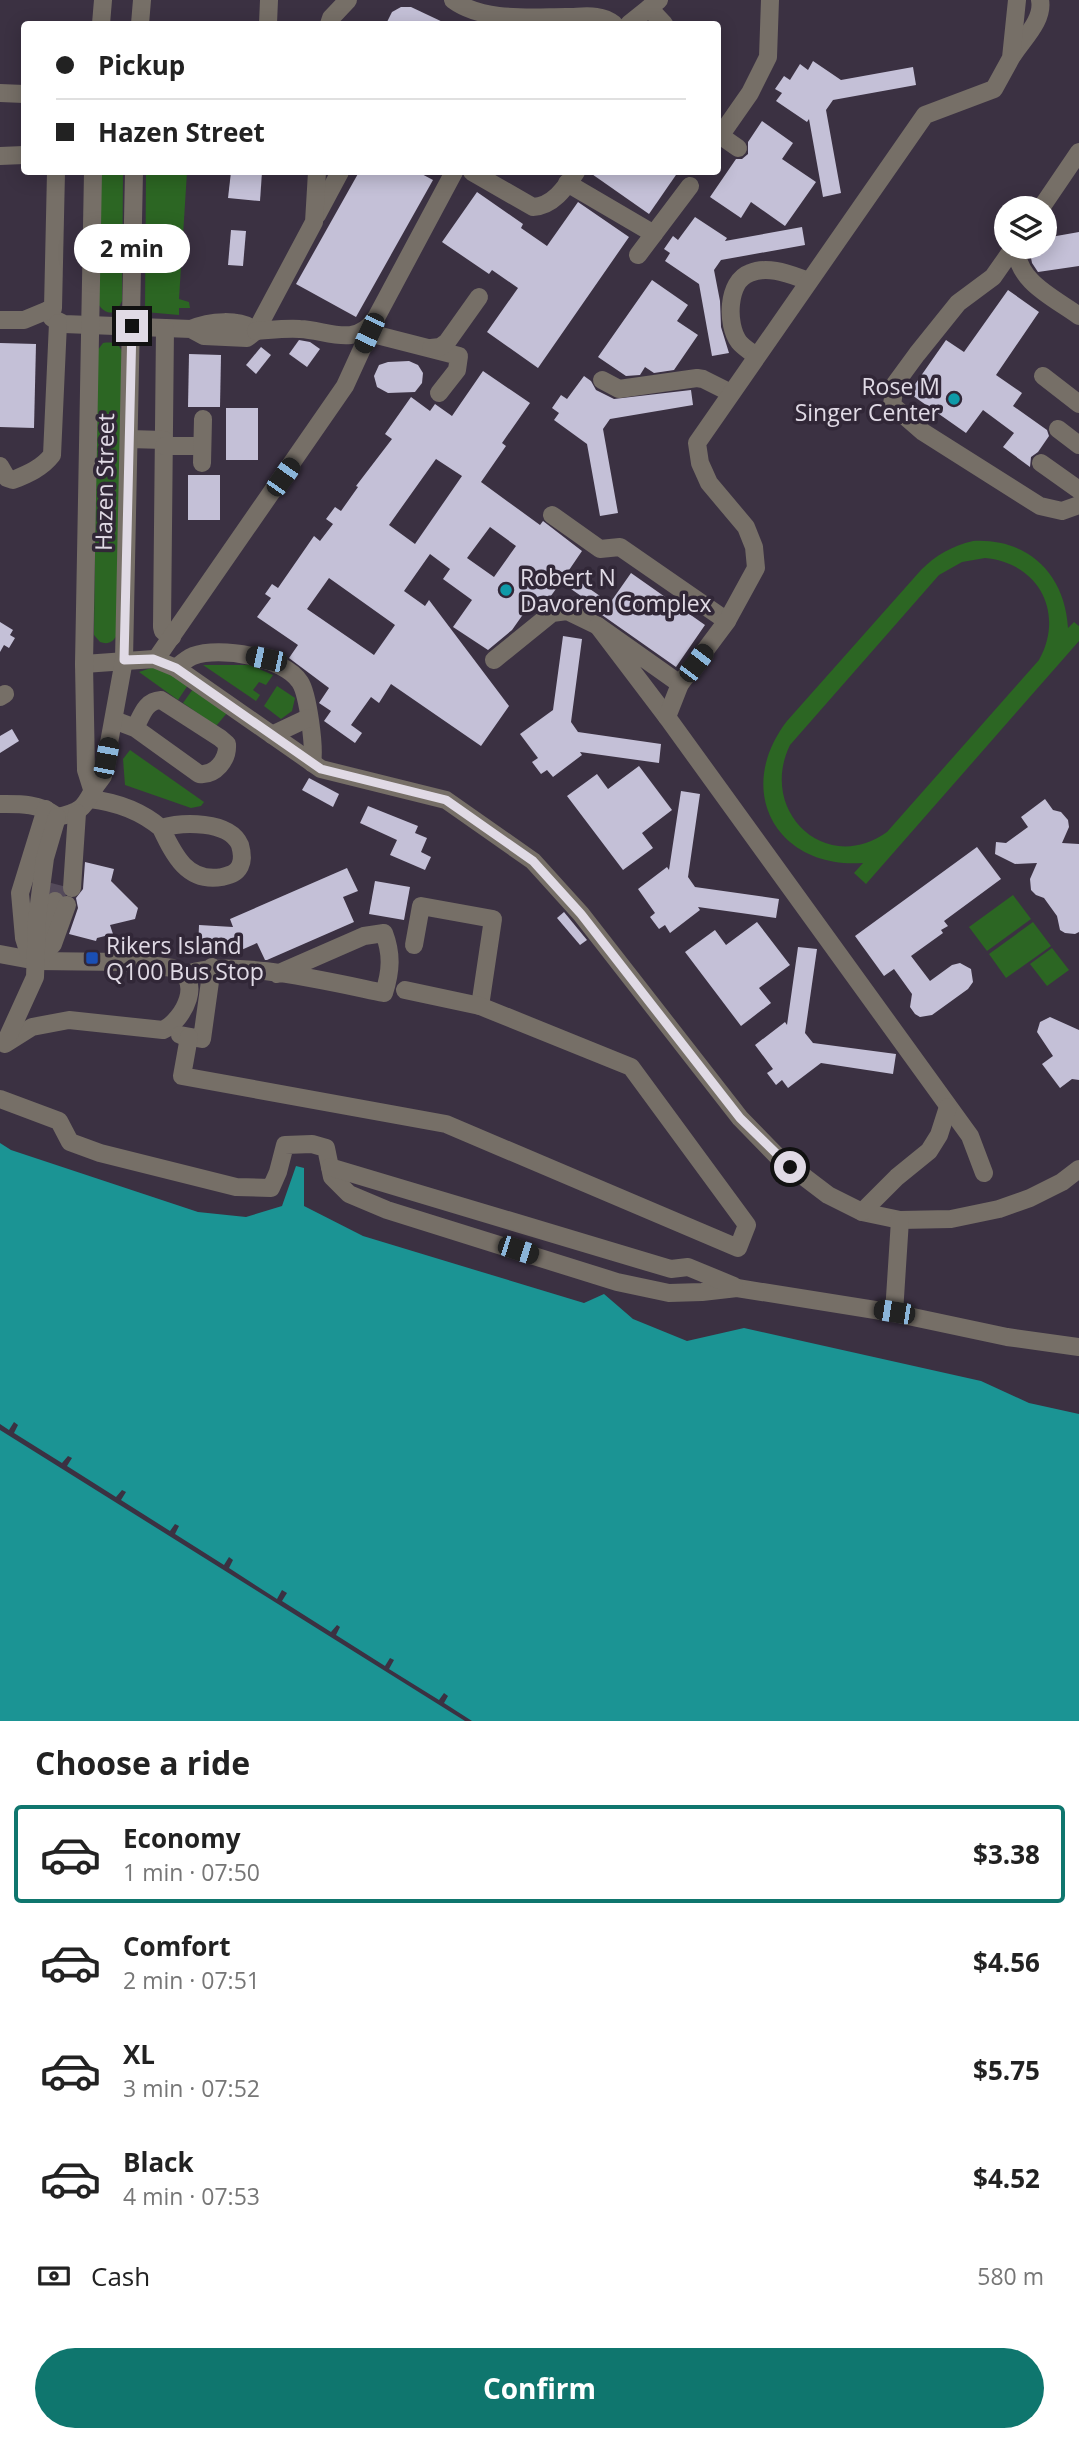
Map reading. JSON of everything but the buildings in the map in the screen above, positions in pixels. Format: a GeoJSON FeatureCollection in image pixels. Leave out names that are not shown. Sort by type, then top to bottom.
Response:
{"type":"FeatureCollection","features":[{"type":"Feature","properties":{"kind":"street"},"geometry":{"type":"LineString","coordinates":[[101,21],[103,0]]}},
{"type":"Feature","properties":{"kind":"street"},"geometry":{"type":"LineString","coordinates":[[140,21],[142,0]]}},
{"type":"Feature","properties":{"kind":"street"},"geometry":{"type":"LineString","coordinates":[[268,21],[269,0]]}},
{"type":"Feature","properties":{"kind":"street"},"geometry":{"type":"LineString","coordinates":[[330,21],[348,0]]}},
{"type":"Feature","properties":{"kind":"street"},"geometry":{"type":"LineString","coordinates":[[453,0],[463,7],[491,14],[518,17],[595,16],[607,21]]}},
{"type":"Feature","properties":{"kind":"street"},"geometry":{"type":"LineString","coordinates":[[721,132],[750,93],[768,57],[770,0]]}},
{"type":"Feature","properties":{"kind":"street"},"geometry":{"type":"LineString","coordinates":[[1011,58],[1017,0]]}},
{"type":"Feature","properties":{"kind":"street"},"geometry":{"type":"LineString","coordinates":[[667,717],[680,684],[727,621],[756,568],[754,547],[746,527],[709,483],[699,463],[697,443],[925,115],[994,89],[1011,58],[1036,23],[1041,7],[1040,0]]}},
{"type":"Feature","properties":{"kind":"street"},"geometry":{"type":"LineString","coordinates":[[642,10],[659,21]]}},
{"type":"Feature","properties":{"kind":"street"},"geometry":{"type":"LineString","coordinates":[[0,93],[21,94]]}},
{"type":"Feature","properties":{"kind":"street"},"geometry":{"type":"LineString","coordinates":[[721,136],[738,148]]}},
{"type":"Feature","properties":{"kind":"street"},"geometry":{"type":"LineString","coordinates":[[1049,196],[1079,152]]}},
{"type":"Feature","properties":{"kind":"street"},"geometry":{"type":"LineString","coordinates":[[0,156],[21,155]]}},
{"type":"Feature","properties":{"kind":"street"},"geometry":{"type":"LineString","coordinates":[[0,466],[7,478],[13,480],[29,474],[46,463],[52,455],[56,175]]}},
{"type":"Feature","properties":{"kind":"street","name":"Hazen Street"},"geometry":{"type":"LineString","coordinates":[[91,794],[86,770],[84,664],[93,175]]}},
{"type":"Feature","properties":{"kind":"street","name":"Hazen Street"},"geometry":{"type":"LineString","coordinates":[[77,813],[103,776],[124,660],[134,175]]}},
{"type":"Feature","properties":{"kind":"street"},"geometry":{"type":"LineString","coordinates":[[314,222],[317,175]]}},
{"type":"Feature","properties":{"kind":"street"},"geometry":{"type":"LineString","coordinates":[[256,331],[338,175]]}},
{"type":"Feature","properties":{"kind":"street"},"geometry":{"type":"LineString","coordinates":[[156,659],[343,390],[377,316],[452,175]]}},
{"type":"Feature","properties":{"kind":"street"},"geometry":{"type":"LineString","coordinates":[[501,179],[533,207],[552,201],[572,177],[654,234]]}},
{"type":"Feature","properties":{"kind":"street"},"geometry":{"type":"LineString","coordinates":[[638,255],[690,186]]}},
{"type":"Feature","properties":{"kind":"street"},"geometry":{"type":"LineString","coordinates":[[1006,259],[993,277],[958,303],[918,354],[895,384],[892,405],[923,432],[1040,506],[1062,511],[1079,505]]}},
{"type":"Feature","properties":{"kind":"street"},"geometry":{"type":"LineString","coordinates":[[1018,259],[1021,272],[1079,316]]}},
{"type":"Feature","properties":{"kind":"street"},"geometry":{"type":"LineString","coordinates":[[756,356],[740,343],[733,330],[731,312],[735,288],[747,273],[764,270],[778,271],[809,281]]}},
{"type":"Feature","properties":{"kind":"street"},"geometry":{"type":"LineString","coordinates":[[432,348],[447,342],[479,297]]}},
{"type":"Feature","properties":{"kind":"street"},"geometry":{"type":"LineString","coordinates":[[0,320],[53,317],[90,325],[191,329],[206,323],[248,324],[256,331],[299,329],[344,336],[369,328],[377,316]]}},
{"type":"Feature","properties":{"kind":"street"},"geometry":{"type":"LineString","coordinates":[[165,328],[162,627],[163,631],[172,636]]}},
{"type":"Feature","properties":{"kind":"street"},"geometry":{"type":"LineString","coordinates":[[369,333],[459,356],[457,370],[439,393]]}},
{"type":"Feature","properties":{"kind":"street"},"geometry":{"type":"LineString","coordinates":[[330,335],[342,346],[353,369]]}},
{"type":"Feature","properties":{"kind":"street"},"geometry":{"type":"LineString","coordinates":[[1043,376],[1079,404]]}},
{"type":"Feature","properties":{"kind":"street"},"geometry":{"type":"LineString","coordinates":[[601,380],[619,389],[697,378],[731,393]]}},
{"type":"Feature","properties":{"kind":"street"},"geometry":{"type":"LineString","coordinates":[[129,439],[164,443],[202,454],[203,419]]}},
{"type":"Feature","properties":{"kind":"street"},"geometry":{"type":"LineString","coordinates":[[1058,429],[1079,445]]}},
{"type":"Feature","properties":{"kind":"street"},"geometry":{"type":"LineString","coordinates":[[1041,463],[1079,490]]}},
{"type":"Feature","properties":{"kind":"street"},"geometry":{"type":"LineString","coordinates":[[552,515],[600,549],[605,551],[615,546],[620,547],[727,621]]}},
{"type":"Feature","properties":{"kind":"street"},"geometry":{"type":"LineString","coordinates":[[494,660],[552,613],[567,611],[598,626],[680,684]]}},
{"type":"Feature","properties":{"kind":"street"},"geometry":{"type":"LineString","coordinates":[[598,626],[667,717],[970,1136],[984,1173]]}},
{"type":"Feature","properties":{"kind":"street"},"geometry":{"type":"LineString","coordinates":[[176,668],[185,659],[211,653],[266,659],[299,680],[304,690],[312,742],[312,763]]}},
{"type":"Feature","properties":{"kind":"street"},"geometry":{"type":"LineString","coordinates":[[84,664],[156,659],[176,668],[321,769],[446,800],[533,861],[581,914],[740,1118],[778,1157],[828,1195],[862,1212],[900,1220],[951,1219],[999,1209],[1041,1193],[1062,1182],[1079,1168]]}},
{"type":"Feature","properties":{"kind":"street"},"geometry":{"type":"LineString","coordinates":[[114,720],[135,728],[199,774],[208,775],[215,772],[228,751],[227,744],[161,700],[151,701],[147,705],[135,728]]}},
{"type":"Feature","properties":{"kind":"street"},"geometry":{"type":"LineString","coordinates":[[272,735],[308,718]]}},
{"type":"Feature","properties":{"kind":"street"},"geometry":{"type":"LineString","coordinates":[[91,794],[148,818],[161,828]]}},
{"type":"Feature","properties":{"kind":"street"},"geometry":{"type":"LineString","coordinates":[[0,804],[26,804],[52,813],[77,813],[54,944],[34,960]]}},
{"type":"Feature","properties":{"kind":"street"},"geometry":{"type":"LineString","coordinates":[[2,1049],[35,977],[37,920],[52,813]]}},
{"type":"Feature","properties":{"kind":"street"},"geometry":{"type":"LineString","coordinates":[[414,945],[421,906],[493,919],[480,1006]]}},
{"type":"Feature","properties":{"kind":"street"},"geometry":{"type":"LineString","coordinates":[[184,976],[192,971],[212,967],[237,968],[384,993],[390,975],[390,949],[384,933],[364,936],[277,974]]}},
{"type":"Feature","properties":{"kind":"street"},"geometry":{"type":"LineString","coordinates":[[0,954],[34,960],[124,962],[179,970],[188,984],[190,995],[186,1006],[169,1027],[163,1030]]}},
{"type":"Feature","properties":{"kind":"street"},"geometry":{"type":"LineString","coordinates":[[2,1049],[32,1027],[69,1020],[163,1030],[202,1040],[212,967]]}},
{"type":"Feature","properties":{"kind":"street"},"geometry":{"type":"LineString","coordinates":[[189,1037],[182,1076],[446,1124],[738,1248],[747,1225],[631,1067],[480,1006],[405,990]]}},
{"type":"Feature","properties":{"kind":"street"},"geometry":{"type":"LineString","coordinates":[[0,1099],[60,1121],[70,1142],[100,1153],[236,1187],[271,1188],[285,1145],[312,1144],[326,1149],[332,1177],[349,1194],[387,1210],[617,1282],[669,1293],[737,1287]]}},
{"type":"Feature","properties":{"kind":"street"},"geometry":{"type":"LineString","coordinates":[[862,1212],[897,1177],[929,1151],[939,1135],[948,1107]]}},
{"type":"Feature","properties":{"kind":"street"},"geometry":{"type":"LineString","coordinates":[[330,1167],[670,1269],[688,1267],[737,1287],[894,1312],[1007,1337],[1079,1347]]}},
{"type":"Feature","properties":{"kind":"street"},"geometry":{"type":"LineString","coordinates":[[894,1312],[900,1220]]}},
{"type":"Feature","properties":{"kind":"shaded area"},"geometry":{"type":"Polygon","coordinates":[[[99,175],[123,175],[122,301],[117,311],[111,313],[98,304],[99,175]]]}},
{"type":"Feature","properties":{"kind":"shaded area"},"geometry":{"type":"Polygon","coordinates":[[[146,175],[187,175],[179,299],[189,302],[190,308],[179,308],[179,315],[145,312],[146,175]]]}},
{"type":"Feature","properties":{"kind":"shaded area"},"geometry":{"type":"Polygon","coordinates":[[[103,343],[117,344],[122,352],[117,634],[108,643],[100,642],[94,635],[97,351],[103,343]]]}},
{"type":"Feature","properties":{"kind":"shaded area"},"geometry":{"type":"Polygon","coordinates":[[[973,541],[1011,546],[1040,563],[1060,591],[1068,628],[1074,622],[1079,626],[1079,641],[866,884],[854,873],[863,863],[833,861],[807,853],[787,839],[772,820],[765,798],[764,774],[771,747],[787,721],[921,570],[951,548],[973,541]],[[985,558],[962,562],[939,575],[790,745],[782,769],[783,793],[790,813],[803,830],[821,841],[841,846],[864,844],[887,832],[1039,660],[1049,625],[1048,608],[1033,580],[1020,569],[985,558]]]}},
{"type":"Feature","properties":{"kind":"shaded area"},"geometry":{"type":"Polygon","coordinates":[[[203,665],[250,665],[273,675],[266,685],[259,682],[253,690],[260,695],[256,701],[203,665]]]}},
{"type":"Feature","properties":{"kind":"shaded area"},"geometry":{"type":"Polygon","coordinates":[[[160,668],[188,685],[178,700],[139,672],[160,668]]]}},
{"type":"Feature","properties":{"kind":"shaded area"},"geometry":{"type":"Polygon","coordinates":[[[277,686],[295,698],[292,711],[281,719],[264,706],[277,686]]]}},
{"type":"Feature","properties":{"kind":"shaded area"},"geometry":{"type":"Polygon","coordinates":[[[193,689],[227,713],[216,726],[183,703],[193,689]]]}},
{"type":"Feature","properties":{"kind":"shaded area"},"geometry":{"type":"Polygon","coordinates":[[[130,750],[204,802],[201,806],[191,808],[125,785],[123,759],[130,750]]]}},
{"type":"Feature","properties":{"kind":"shaded area"},"geometry":{"type":"Polygon","coordinates":[[[1013,895],[1031,919],[987,951],[969,927],[1013,895]]]}},
{"type":"Feature","properties":{"kind":"shaded area"},"geometry":{"type":"Polygon","coordinates":[[[1033,922],[1051,946],[1006,978],[989,954],[1033,922]]]}},
{"type":"Feature","properties":{"kind":"shaded area"},"geometry":{"type":"Polygon","coordinates":[[[1052,948],[1069,970],[1047,986],[1030,964],[1052,948]]]}},
{"type":"Feature","properties":{"kind":"shaded area"},"geometry":{"type":"Polygon","coordinates":[[[0,1143],[11,1150],[198,1212],[246,1217],[282,1206],[296,1166],[304,1168],[304,1206],[363,1236],[584,1303],[604,1294],[633,1319],[687,1341],[744,1328],[981,1381],[1029,1403],[1079,1414],[1079,1721],[0,1721],[0,1143]]]}},
{"type":"Feature","properties":{"kind":"pier"},"geometry":{"type":"Polygon","coordinates":[[[14,1422],[18,1425],[14,1433],[62,1463],[68,1456],[72,1458],[67,1466],[116,1497],[122,1490],[126,1492],[121,1500],[170,1531],[175,1524],[179,1526],[175,1534],[224,1565],[229,1557],[233,1560],[229,1568],[277,1599],[282,1590],[287,1593],[282,1601],[331,1632],[337,1625],[340,1627],[336,1635],[385,1666],[390,1658],[394,1660],[389,1669],[439,1700],[444,1693],[448,1696],[444,1703],[472,1721],[465,1721],[0,1430],[0,1424],[9,1430],[14,1422]]]}},
{"type":"Feature","properties":{"kind":"tunnel"},"geometry":{"type":"LineString","coordinates":[[55,901],[59,885]]}},
{"type":"Feature","properties":{"kind":"place","name":"Rose M Singer Center"},"geometry":{"type":"Point","coordinates":[954,399]}},
{"type":"Feature","properties":{"kind":"place","name":"Robert N Davoren Complex"},"geometry":{"type":"Point","coordinates":[506,590]}},
{"type":"Feature","properties":{"kind":"place","name":"Rikers Island Q100 Bus Stop"},"geometry":{"type":"Point","coordinates":[92,958]}},
{"type":"Feature","properties":{"kind":"route"},"geometry":{"type":"LineString","coordinates":[[132,326],[124,660],[153,659],[176,668],[321,769],[446,800],[533,861],[581,914],[740,1118],[790,1167]]}}]}
